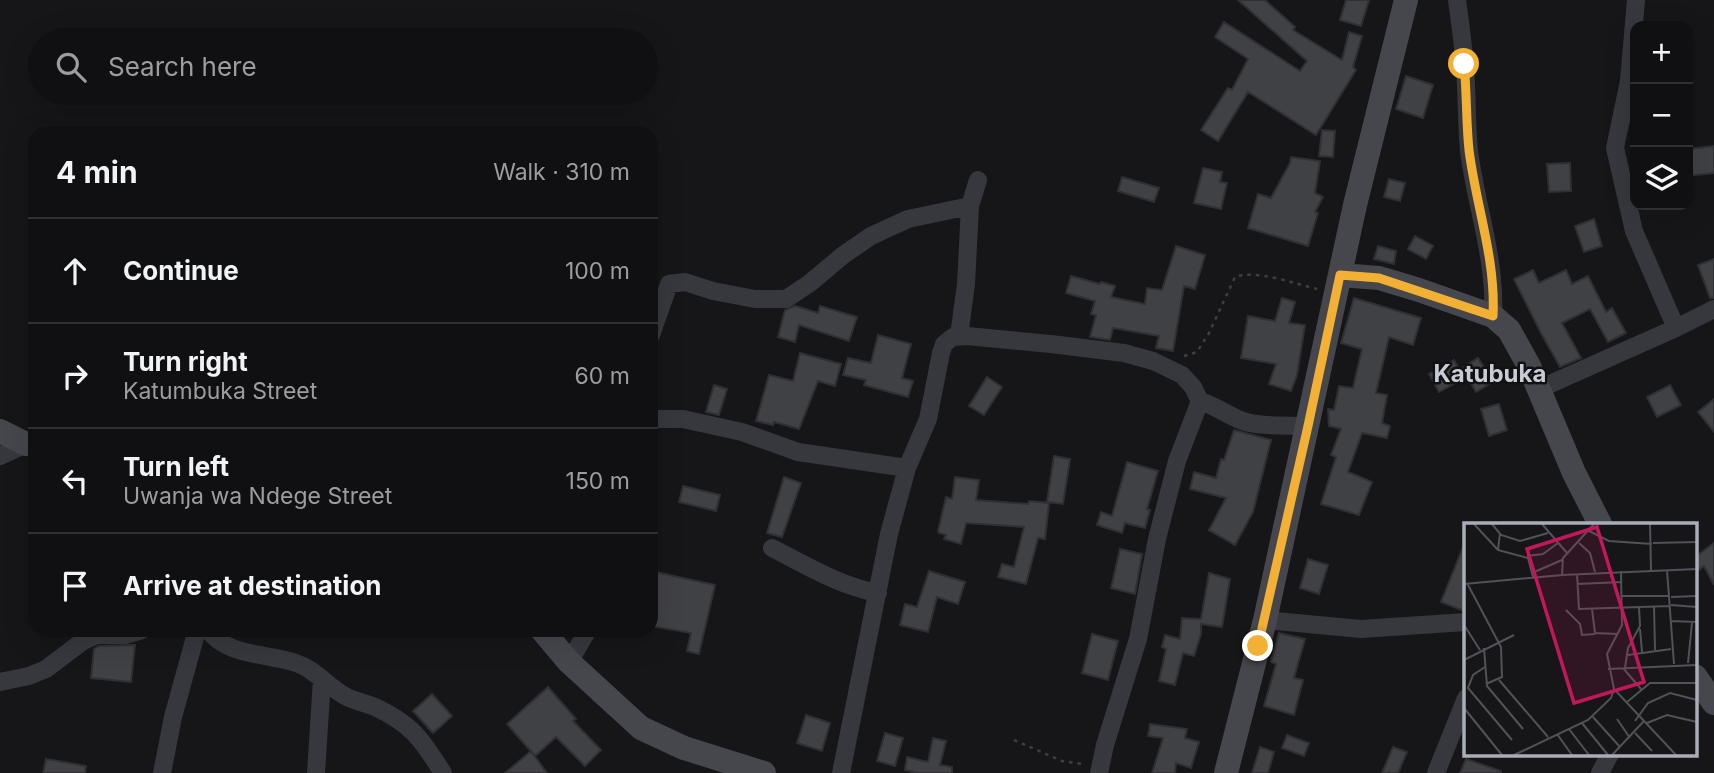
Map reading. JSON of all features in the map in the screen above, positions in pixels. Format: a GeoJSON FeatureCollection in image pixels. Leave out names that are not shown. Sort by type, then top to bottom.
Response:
{"type":"FeatureCollection","features":[{"type":"Feature","properties":{"kind":"street"},"geometry":{"type":"LineString","coordinates":[[1226,773],[1265,620],[1355,205],[1406,0]]}},
{"type":"Feature","properties":{"kind":"street"},"geometry":{"type":"LineString","coordinates":[[1457,0],[1466,84],[1469,151],[1489,250],[1493,316]]}},
{"type":"Feature","properties":{"kind":"street"},"geometry":{"type":"LineString","coordinates":[[1636,0],[1629,82],[1615,149],[1634,231],[1676,328]]}},
{"type":"Feature","properties":{"kind":"street"},"geometry":{"type":"LineString","coordinates":[[959,337],[966,284],[970,206],[978,180]]}},
{"type":"Feature","properties":{"kind":"street"},"geometry":{"type":"LineString","coordinates":[[658,315],[669,284],[685,282],[713,291],[755,299],[786,299],[871,236],[908,219],[970,206]]}},
{"type":"Feature","properties":{"kind":"street"},"geometry":{"type":"LineString","coordinates":[[1338,284],[1379,278],[1493,316],[1509,330],[1529,366],[1574,473],[1599,523]]}},
{"type":"Feature","properties":{"kind":"street"},"geometry":{"type":"LineString","coordinates":[[1539,389],[1714,309]]}},
{"type":"Feature","properties":{"kind":"street"},"geometry":{"type":"LineString","coordinates":[[841,773],[889,534],[907,468],[928,419],[941,353],[944,344],[953,337],[1051,344],[1124,353],[1153,361],[1182,375],[1193,387],[1200,401],[1177,461],[1157,539],[1138,639],[1100,768]]}},
{"type":"Feature","properties":{"kind":"street"},"geometry":{"type":"LineString","coordinates":[[1200,401],[1248,423],[1308,426]]}},
{"type":"Feature","properties":{"kind":"street"},"geometry":{"type":"LineString","coordinates":[[658,419],[683,419],[741,432],[798,452],[907,468]]}},
{"type":"Feature","properties":{"kind":"street"},"geometry":{"type":"LineString","coordinates":[[0,431],[28,442]]}},
{"type":"Feature","properties":{"kind":"street"},"geometry":{"type":"LineString","coordinates":[[0,456],[28,444]]}},
{"type":"Feature","properties":{"kind":"street"},"geometry":{"type":"LineString","coordinates":[[772,548],[832,579],[878,593]]}},
{"type":"Feature","properties":{"kind":"street"},"geometry":{"type":"LineString","coordinates":[[1265,620],[1361,629],[1464,622]]}},
{"type":"Feature","properties":{"kind":"street"},"geometry":{"type":"LineString","coordinates":[[0,682],[29,676],[46,669],[92,637]]}},
{"type":"Feature","properties":{"kind":"street"},"geometry":{"type":"LineString","coordinates":[[162,773],[173,717],[195,637]]}},
{"type":"Feature","properties":{"kind":"street"},"geometry":{"type":"LineString","coordinates":[[214,637],[232,648],[298,663],[344,696],[397,718],[415,733],[443,773]]}},
{"type":"Feature","properties":{"kind":"street"},"geometry":{"type":"LineString","coordinates":[[548,637],[569,662],[641,728],[684,748],[764,773]]}},
{"type":"Feature","properties":{"kind":"street"},"geometry":{"type":"LineString","coordinates":[[569,662],[584,637]]}},
{"type":"Feature","properties":{"kind":"street"},"geometry":{"type":"LineString","coordinates":[[316,773],[322,679]]}},
{"type":"Feature","properties":{"kind":"street"},"geometry":{"type":"LineString","coordinates":[[1696,680],[1714,703]]}},
{"type":"Feature","properties":{"kind":"street"},"geometry":{"type":"LineString","coordinates":[[1436,773],[1464,701]]}},
{"type":"Feature","properties":{"kind":"street"},"geometry":{"type":"LineString","coordinates":[[1600,773],[1609,756]]}},
{"type":"Feature","properties":{"kind":"path"},"geometry":{"type":"LineString","coordinates":[[1153,361],[1197,352],[1209,333],[1235,277],[1241,274],[1338,284]]}},
{"type":"Feature","properties":{"kind":"path"},"geometry":{"type":"LineString","coordinates":[[1014,740],[1062,761],[1100,768]]}},
{"type":"Feature","properties":{"kind":"building"},"geometry":{"type":"Polygon","coordinates":[[[1238,0],[1265,0],[1295,27],[1293,30],[1342,60],[1349,32],[1362,36],[1353,67],[1356,70],[1316,135],[1248,92],[1218,141],[1201,130],[1228,88],[1232,90],[1248,59],[1215,37],[1224,22],[1300,71],[1307,61],[1238,0]]]}},
{"type":"Feature","properties":{"kind":"building"},"geometry":{"type":"Polygon","coordinates":[[[1346,0],[1369,0],[1361,26],[1340,20],[1346,0]]]}},
{"type":"Feature","properties":{"kind":"building"},"geometry":{"type":"Polygon","coordinates":[[[1406,76],[1433,85],[1423,118],[1396,109],[1406,76]]]}},
{"type":"Feature","properties":{"kind":"building"},"geometry":{"type":"Polygon","coordinates":[[[1322,130],[1335,131],[1333,157],[1319,156],[1322,130]]]}},
{"type":"Feature","properties":{"kind":"building"},"geometry":{"type":"Polygon","coordinates":[[[1714,146],[1714,173],[1693,175],[1693,148],[1714,146]]]}},
{"type":"Feature","properties":{"kind":"building"},"geometry":{"type":"Polygon","coordinates":[[[1291,157],[1320,161],[1315,193],[1323,197],[1315,212],[1318,213],[1308,246],[1248,228],[1258,194],[1271,198],[1291,157]]]}},
{"type":"Feature","properties":{"kind":"building"},"geometry":{"type":"Polygon","coordinates":[[[1570,163],[1571,191],[1549,192],[1547,164],[1570,163]]]}},
{"type":"Feature","properties":{"kind":"building"},"geometry":{"type":"Polygon","coordinates":[[[1203,168],[1222,172],[1220,182],[1227,183],[1221,209],[1194,203],[1203,168]]]}},
{"type":"Feature","properties":{"kind":"building"},"geometry":{"type":"Polygon","coordinates":[[[1122,177],[1159,188],[1154,202],[1118,191],[1122,177]]]}},
{"type":"Feature","properties":{"kind":"building"},"geometry":{"type":"Polygon","coordinates":[[[1389,179],[1405,183],[1400,201],[1384,197],[1389,179]]]}},
{"type":"Feature","properties":{"kind":"building"},"geometry":{"type":"Polygon","coordinates":[[[1594,219],[1602,246],[1584,252],[1575,226],[1594,219]]]}},
{"type":"Feature","properties":{"kind":"building"},"geometry":{"type":"Polygon","coordinates":[[[1415,236],[1433,246],[1426,259],[1408,249],[1415,236]]]}},
{"type":"Feature","properties":{"kind":"building"},"geometry":{"type":"Polygon","coordinates":[[[1176,246],[1205,255],[1195,289],[1184,286],[1173,351],[1156,348],[1159,336],[1113,328],[1110,340],[1090,337],[1096,315],[1091,314],[1095,301],[1066,293],[1071,276],[1115,286],[1111,297],[1145,304],[1147,288],[1162,290],[1176,246]]]}},
{"type":"Feature","properties":{"kind":"building"},"geometry":{"type":"Polygon","coordinates":[[[1378,246],[1396,251],[1394,264],[1374,259],[1378,246]]]}},
{"type":"Feature","properties":{"kind":"building"},"geometry":{"type":"Polygon","coordinates":[[[1714,259],[1714,298],[1710,298],[1698,265],[1714,259]]]}},
{"type":"Feature","properties":{"kind":"building"},"geometry":{"type":"Polygon","coordinates":[[[1533,270],[1539,283],[1566,270],[1572,284],[1588,276],[1606,312],[1612,308],[1626,333],[1608,342],[1590,309],[1562,323],[1581,358],[1560,367],[1514,279],[1533,270]]]}},
{"type":"Feature","properties":{"kind":"building"},"geometry":{"type":"Polygon","coordinates":[[[1282,298],[1295,302],[1289,323],[1305,325],[1297,375],[1291,391],[1269,384],[1276,364],[1241,358],[1248,316],[1275,321],[1282,298]]]}},
{"type":"Feature","properties":{"kind":"building"},"geometry":{"type":"Polygon","coordinates":[[[1354,298],[1421,318],[1413,345],[1389,337],[1376,393],[1387,395],[1382,423],[1390,426],[1387,438],[1362,433],[1348,472],[1372,482],[1359,515],[1321,504],[1336,457],[1331,455],[1341,429],[1329,426],[1328,409],[1334,410],[1339,386],[1353,388],[1362,349],[1341,343],[1354,298]]]}},
{"type":"Feature","properties":{"kind":"building"},"geometry":{"type":"Polygon","coordinates":[[[795,306],[818,313],[820,306],[857,317],[849,341],[799,325],[795,342],[778,337],[785,310],[795,306]]]}},
{"type":"Feature","properties":{"kind":"building"},"geometry":{"type":"Polygon","coordinates":[[[878,335],[911,344],[902,378],[913,381],[908,397],[864,385],[866,380],[843,375],[848,358],[871,363],[878,335]]]}},
{"type":"Feature","properties":{"kind":"building"},"geometry":{"type":"Polygon","coordinates":[[[800,353],[841,364],[835,386],[818,381],[799,429],[774,422],[773,425],[756,421],[769,375],[793,381],[800,353]]]}},
{"type":"Feature","properties":{"kind":"building"},"geometry":{"type":"Polygon","coordinates":[[[1478,358],[1493,382],[1476,392],[1462,368],[1478,358]]]}},
{"type":"Feature","properties":{"kind":"building"},"geometry":{"type":"Polygon","coordinates":[[[1454,360],[1464,378],[1439,392],[1429,374],[1454,360]]]}},
{"type":"Feature","properties":{"kind":"building"},"geometry":{"type":"Polygon","coordinates":[[[987,377],[1002,387],[984,415],[969,406],[987,377]]]}},
{"type":"Feature","properties":{"kind":"building"},"geometry":{"type":"Polygon","coordinates":[[[714,385],[727,389],[719,415],[706,412],[714,385]]]}},
{"type":"Feature","properties":{"kind":"building"},"geometry":{"type":"Polygon","coordinates":[[[1670,385],[1681,405],[1657,417],[1647,397],[1670,385]]]}},
{"type":"Feature","properties":{"kind":"building"},"geometry":{"type":"Polygon","coordinates":[[[1714,399],[1714,432],[1698,412],[1714,399]]]}},
{"type":"Feature","properties":{"kind":"building"},"geometry":{"type":"Polygon","coordinates":[[[1499,404],[1507,430],[1489,436],[1481,409],[1499,404]]]}},
{"type":"Feature","properties":{"kind":"building"},"geometry":{"type":"Polygon","coordinates":[[[1234,430],[1271,440],[1253,512],[1235,545],[1209,530],[1226,498],[1190,489],[1194,472],[1216,478],[1234,430]]]}},
{"type":"Feature","properties":{"kind":"building"},"geometry":{"type":"Polygon","coordinates":[[[1054,456],[1070,459],[1063,504],[1047,502],[1054,456]]]}},
{"type":"Feature","properties":{"kind":"building"},"geometry":{"type":"Polygon","coordinates":[[[1127,462],[1158,471],[1147,509],[1150,510],[1145,528],[1125,523],[1122,533],[1097,525],[1101,512],[1112,516],[1127,462]]]}},
{"type":"Feature","properties":{"kind":"building"},"geometry":{"type":"Polygon","coordinates":[[[784,477],[801,483],[782,537],[767,533],[784,477]]]}},
{"type":"Feature","properties":{"kind":"building"},"geometry":{"type":"Polygon","coordinates":[[[955,477],[979,480],[976,500],[1049,503],[1045,539],[1038,538],[1026,584],[998,577],[1002,564],[1014,567],[1024,527],[966,523],[961,544],[944,539],[946,535],[939,533],[946,497],[952,499],[955,477]]]}},
{"type":"Feature","properties":{"kind":"building"},"geometry":{"type":"Polygon","coordinates":[[[683,486],[720,495],[716,511],[679,502],[683,486]]]}},
{"type":"Feature","properties":{"kind":"building"},"geometry":{"type":"Polygon","coordinates":[[[1714,543],[1714,585],[1704,566],[1696,572],[1696,556],[1714,543]]]}},
{"type":"Feature","properties":{"kind":"building"},"geometry":{"type":"Polygon","coordinates":[[[1464,544],[1464,611],[1441,602],[1464,544]]]}},
{"type":"Feature","properties":{"kind":"building"},"geometry":{"type":"Polygon","coordinates":[[[1120,549],[1142,554],[1135,594],[1111,588],[1120,549]]]}},
{"type":"Feature","properties":{"kind":"building"},"geometry":{"type":"Polygon","coordinates":[[[1308,559],[1328,565],[1319,594],[1300,588],[1308,559]]]}},
{"type":"Feature","properties":{"kind":"building"},"geometry":{"type":"Polygon","coordinates":[[[929,571],[965,582],[958,604],[937,597],[928,632],[900,625],[905,604],[917,607],[929,571]]]}},
{"type":"Feature","properties":{"kind":"building"},"geometry":{"type":"Polygon","coordinates":[[[658,573],[715,585],[699,654],[687,651],[691,633],[658,627],[658,573]]]}},
{"type":"Feature","properties":{"kind":"building"},"geometry":{"type":"Polygon","coordinates":[[[1209,573],[1230,579],[1222,627],[1201,624],[1201,634],[1194,656],[1183,653],[1175,685],[1159,681],[1166,649],[1162,647],[1165,635],[1180,639],[1182,618],[1201,619],[1209,573]]]}},
{"type":"Feature","properties":{"kind":"building"},"geometry":{"type":"Polygon","coordinates":[[[1279,633],[1305,639],[1294,678],[1303,680],[1294,715],[1264,706],[1276,664],[1271,662],[1279,633]]]}},
{"type":"Feature","properties":{"kind":"building"},"geometry":{"type":"Polygon","coordinates":[[[1092,634],[1118,641],[1108,680],[1082,673],[1092,634]]]}},
{"type":"Feature","properties":{"kind":"building"},"geometry":{"type":"Polygon","coordinates":[[[135,645],[131,682],[91,678],[94,649],[99,646],[135,645]]]}},
{"type":"Feature","properties":{"kind":"building"},"geometry":{"type":"Polygon","coordinates":[[[548,687],[576,719],[573,721],[601,750],[585,766],[556,737],[535,756],[507,724],[548,687]]]}},
{"type":"Feature","properties":{"kind":"building"},"geometry":{"type":"Polygon","coordinates":[[[432,694],[452,716],[433,733],[413,711],[432,694]]]}},
{"type":"Feature","properties":{"kind":"building"},"geometry":{"type":"Polygon","coordinates":[[[806,715],[830,723],[822,751],[797,743],[806,715]]]}},
{"type":"Feature","properties":{"kind":"building"},"geometry":{"type":"Polygon","coordinates":[[[1150,724],[1187,729],[1185,738],[1199,742],[1191,768],[1176,763],[1175,773],[1152,773],[1163,738],[1148,736],[1150,724]]]}},
{"type":"Feature","properties":{"kind":"building"},"geometry":{"type":"Polygon","coordinates":[[[885,733],[903,738],[895,766],[877,761],[885,733]]]}},
{"type":"Feature","properties":{"kind":"building"},"geometry":{"type":"Polygon","coordinates":[[[1287,735],[1309,743],[1304,756],[1282,748],[1287,735]]]}},
{"type":"Feature","properties":{"kind":"building"},"geometry":{"type":"Polygon","coordinates":[[[933,738],[946,741],[940,765],[952,767],[952,773],[918,773],[905,770],[907,757],[928,762],[933,738]]]}},
{"type":"Feature","properties":{"kind":"building"},"geometry":{"type":"Polygon","coordinates":[[[1260,747],[1274,752],[1268,773],[1252,773],[1260,747]]]}},
{"type":"Feature","properties":{"kind":"building"},"geometry":{"type":"Polygon","coordinates":[[[1393,747],[1407,752],[1398,773],[1382,773],[1393,747]]]}},
{"type":"Feature","properties":{"kind":"building"},"geometry":{"type":"Polygon","coordinates":[[[531,751],[547,773],[505,773],[531,751]]]}},
{"type":"Feature","properties":{"kind":"building"},"geometry":{"type":"Polygon","coordinates":[[[46,759],[86,766],[85,773],[43,773],[46,759]]]}},
{"type":"Feature","properties":{"kind":"building"},"geometry":{"type":"Polygon","coordinates":[[[1466,759],[1501,771],[1501,773],[1460,773],[1466,759]]]}},
{"type":"Feature","properties":{"kind":"district","name":"Katubuka"},"geometry":{"type":"Point","coordinates":[1490,373]}},
{"type":"Feature","properties":{"kind":"route"},"geometry":{"type":"LineString","coordinates":[[1258,646],[1340,275],[1379,278],[1493,316],[1493,276],[1469,151],[1464,64]]}}]}
